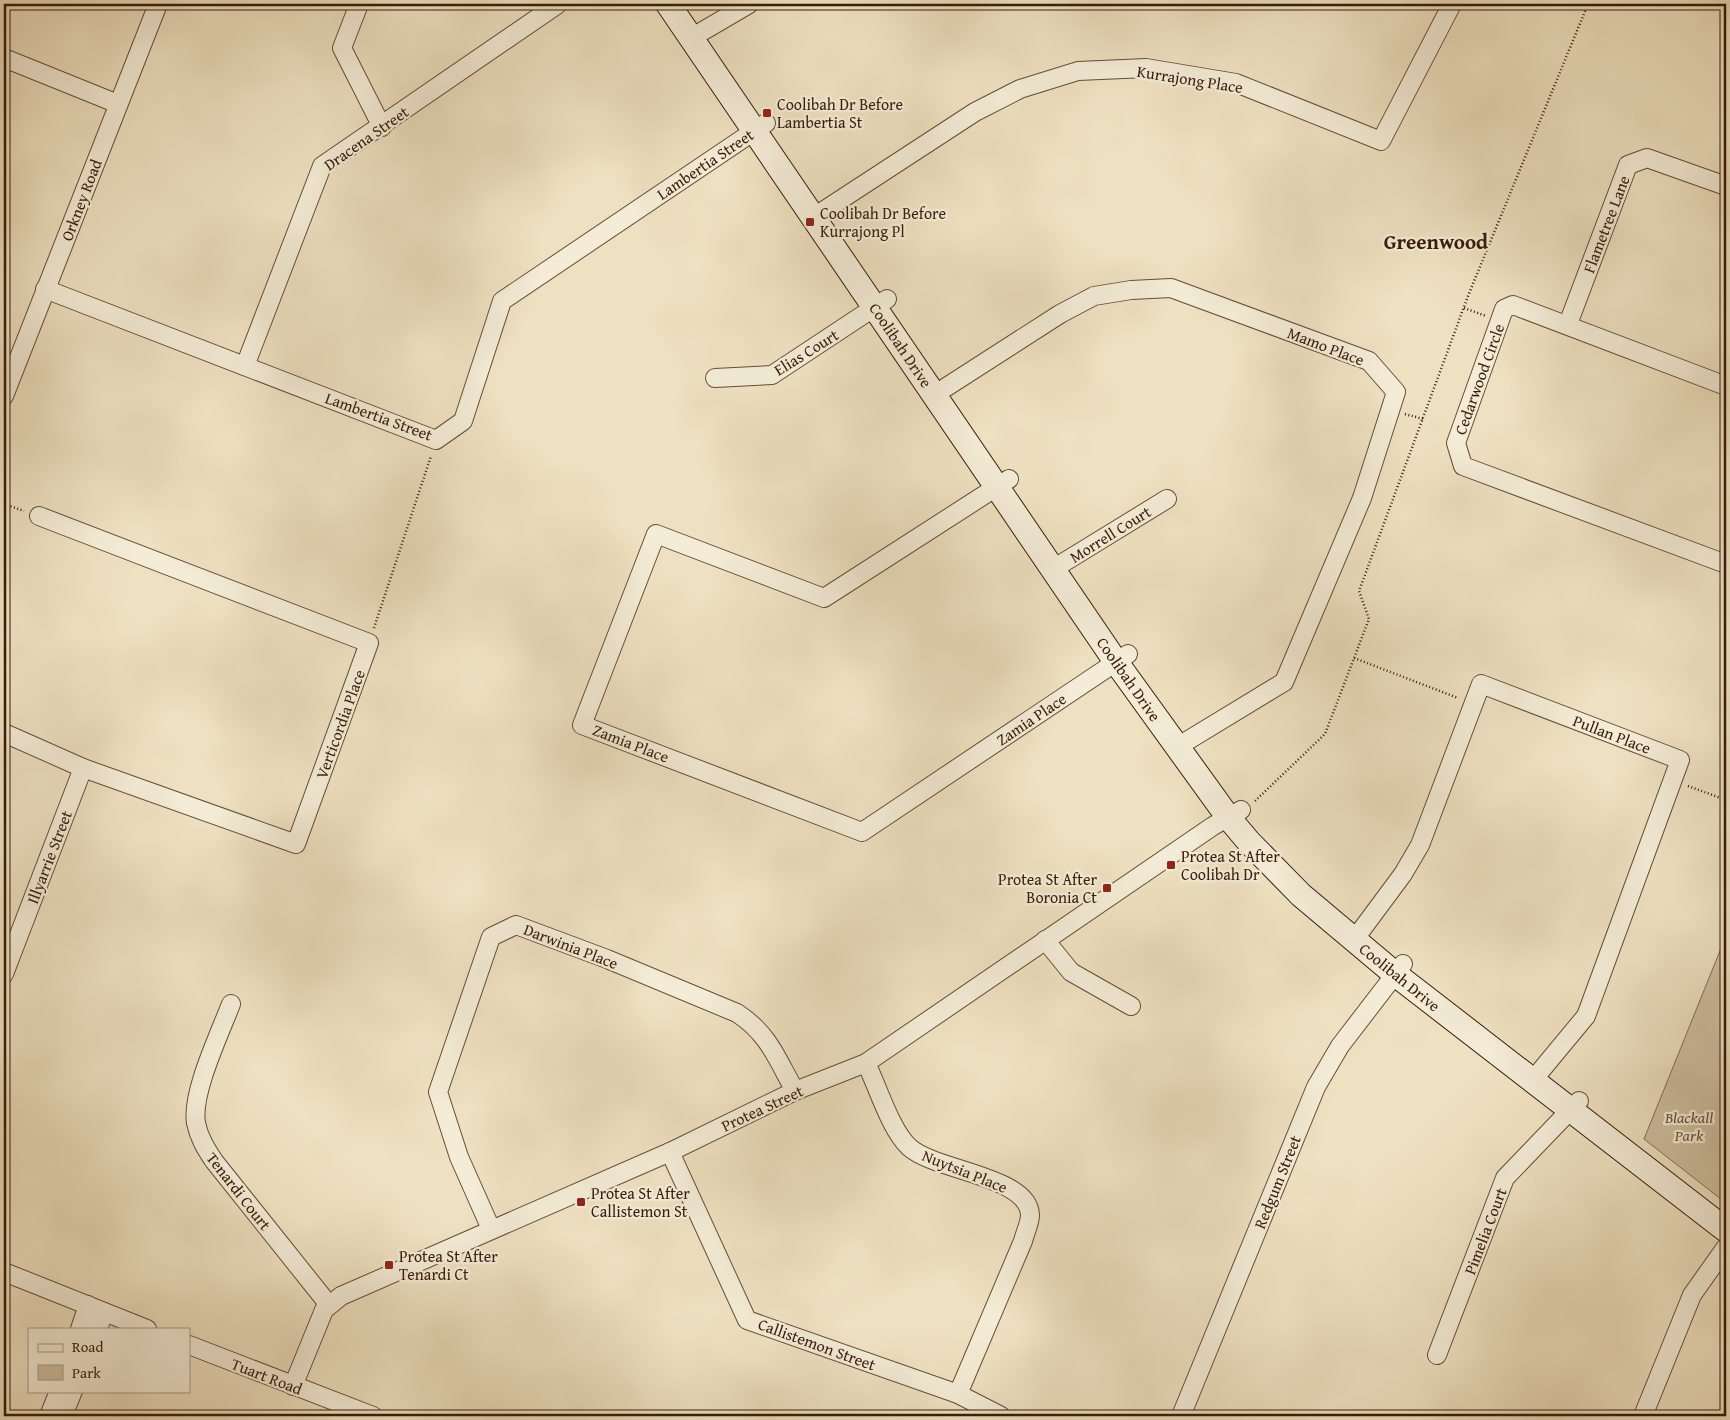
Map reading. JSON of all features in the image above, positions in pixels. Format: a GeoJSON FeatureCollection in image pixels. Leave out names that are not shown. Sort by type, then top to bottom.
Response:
{"type":"FeatureCollection","features":[{"type":"Feature","properties":{"kind":"main road","name":"Coolibah Drive"},"geometry":{"type":"LineString","coordinates":[[668,4],[697,35],[1122,658],[1234,814],[1296,872],[1358,935],[1575,1105],[1726,1230]]}},
{"type":"Feature","properties":{"kind":"main road","name":"Coolibah Drive"},"geometry":{"type":"LineString","coordinates":[[684,4],[697,35]]}},
{"type":"Feature","properties":{"kind":"main road","name":"Coolibah Drive"},"geometry":{"type":"LineString","coordinates":[[1575,1105],[1726,1215]]}},
{"type":"Feature","properties":{"kind":"street","name":"Orkney Road"},"geometry":{"type":"LineString","coordinates":[[4,396],[158,4]]}},
{"type":"Feature","properties":{"kind":"street"},"geometry":{"type":"LineString","coordinates":[[359,4],[342,48],[382,127]]}},
{"type":"Feature","properties":{"kind":"street","name":"Dracena Street"},"geometry":{"type":"LineString","coordinates":[[245,366],[322,166],[382,127],[558,4]]}},
{"type":"Feature","properties":{"kind":"street"},"geometry":{"type":"LineString","coordinates":[[697,35],[749,4]]}},
{"type":"Feature","properties":{"kind":"street","name":"Kurrajong Place"},"geometry":{"type":"LineString","coordinates":[[820,214],[975,112],[1020,89],[1078,71],[1146,68],[1236,83],[1381,141],[1452,4]]}},
{"type":"Feature","properties":{"kind":"street"},"geometry":{"type":"LineString","coordinates":[[4,58],[118,104]]}},
{"type":"Feature","properties":{"kind":"street","name":"Lambertia Street"},"geometry":{"type":"LineString","coordinates":[[46,289],[436,440],[463,421],[502,301],[760,127]]}},
{"type":"Feature","properties":{"kind":"street","name":"Flametree Lane"},"geometry":{"type":"LineString","coordinates":[[1568,324],[1628,165],[1647,158],[1726,186]]}},
{"type":"Feature","properties":{"kind":"street","name":"Mamo Place"},"geometry":{"type":"LineString","coordinates":[[941,392],[1060,314],[1094,296],[1131,290],[1170,288],[1369,361],[1396,392],[1362,498],[1284,682],[1183,744]]}},
{"type":"Feature","properties":{"kind":"street","name":"Elias Court"},"geometry":{"type":"LineString","coordinates":[[715,378],[772,375],[881,303]]}},
{"type":"Feature","properties":{"kind":"street","name":"Cedarwood Circle"},"geometry":{"type":"LineString","coordinates":[[1726,386],[1568,324],[1513,305],[1504,309],[1456,443],[1463,466],[1726,564]]}},
{"type":"Feature","properties":{"kind":"street","name":"Zamia Place"},"geometry":{"type":"LineString","coordinates":[[1003,482],[824,598],[656,534],[582,724],[862,832],[1122,658]]}},
{"type":"Feature","properties":{"kind":"street","name":"Morrell Court"},"geometry":{"type":"LineString","coordinates":[[1059,566],[1168,499]]}},
{"type":"Feature","properties":{"kind":"street"},"geometry":{"type":"LineString","coordinates":[[39,516],[369,643]]}},
{"type":"Feature","properties":{"kind":"street","name":"Verticordia Place"},"geometry":{"type":"LineString","coordinates":[[4,733],[83,768],[296,844],[369,643]]}},
{"type":"Feature","properties":{"kind":"street","name":"Pullan Place"},"geometry":{"type":"LineString","coordinates":[[1358,935],[1404,874],[1420,846],[1481,684],[1680,760],[1586,1016],[1537,1075]]}},
{"type":"Feature","properties":{"kind":"street","name":"Illyarrie Street"},"geometry":{"type":"LineString","coordinates":[[4,974],[83,768]]}},
{"type":"Feature","properties":{"kind":"street","name":"Protea Street"},"geometry":{"type":"LineString","coordinates":[[294,1386],[320,1319],[329,1305],[341,1296],[670,1152],[795,1091],[866,1062],[1234,814]]}},
{"type":"Feature","properties":{"kind":"street","name":"Darwinia Place"},"geometry":{"type":"LineString","coordinates":[[491,1229],[459,1157],[438,1092],[491,937],[516,925],[737,1013],[754,1024],[764,1035],[795,1091]]}},
{"type":"Feature","properties":{"kind":"street"},"geometry":{"type":"LineString","coordinates":[[1045,940],[1071,972],[1087,984],[1131,1006]]}},
{"type":"Feature","properties":{"kind":"street","name":"Redgum Street"},"geometry":{"type":"LineString","coordinates":[[1181,1416],[1316,1087],[1340,1046],[1399,969]]}},
{"type":"Feature","properties":{"kind":"street","name":"Tenardi Court"},"geometry":{"type":"LineString","coordinates":[[230,1004],[203,1078],[198,1099],[196,1121],[202,1142],[214,1161],[329,1305]]}},
{"type":"Feature","properties":{"kind":"street","name":"Nuytsia Place"},"geometry":{"type":"LineString","coordinates":[[866,1062],[896,1131],[908,1146],[919,1154],[941,1164],[1009,1187],[1026,1201],[1028,1208],[1030,1216],[1023,1241],[958,1394]]}},
{"type":"Feature","properties":{"kind":"street","name":"Pimelia Court"},"geometry":{"type":"LineString","coordinates":[[1438,1355],[1505,1178],[1575,1105]]}},
{"type":"Feature","properties":{"kind":"street","name":"Callistemon Street"},"geometry":{"type":"LineString","coordinates":[[670,1152],[747,1320],[958,1394],[1002,1416]]}},
{"type":"Feature","properties":{"kind":"street"},"geometry":{"type":"LineString","coordinates":[[1643,1416],[1692,1295],[1726,1247]]}},
{"type":"Feature","properties":{"kind":"street"},"geometry":{"type":"LineString","coordinates":[[4,1272],[144,1328]]}},
{"type":"Feature","properties":{"kind":"street"},"geometry":{"type":"LineString","coordinates":[[80,1328],[88,1305]]}},
{"type":"Feature","properties":{"kind":"street"},"geometry":{"type":"LineString","coordinates":[[98,1328],[104,1312]]}},
{"type":"Feature","properties":{"kind":"street","name":"Tuart Road"},"geometry":{"type":"LineString","coordinates":[[190,1345],[373,1416]]}},
{"type":"Feature","properties":{"kind":"street"},"geometry":{"type":"LineString","coordinates":[[49,1416],[59,1392]]}},
{"type":"Feature","properties":{"kind":"street"},"geometry":{"type":"LineString","coordinates":[[64,1416],[73,1392]]}},
{"type":"Feature","properties":{"kind":"path"},"geometry":{"type":"LineString","coordinates":[[1234,814],[1254,802],[1325,734],[1369,619],[1359,591],[1464,308],[1588,4]]}},
{"type":"Feature","properties":{"kind":"path"},"geometry":{"type":"LineString","coordinates":[[1464,308],[1500,322]]}},
{"type":"Feature","properties":{"kind":"path"},"geometry":{"type":"LineString","coordinates":[[369,643],[436,440]]}},
{"type":"Feature","properties":{"kind":"path"},"geometry":{"type":"LineString","coordinates":[[4,504],[39,516]]}},
{"type":"Feature","properties":{"kind":"path"},"geometry":{"type":"LineString","coordinates":[[1354,658],[1474,704]]}},
{"type":"Feature","properties":{"kind":"path"},"geometry":{"type":"LineString","coordinates":[[1673,780],[1726,800]]}},
{"type":"Feature","properties":{"kind":"green space","name":"Blackall Park"},"geometry":{"type":"Polygon","coordinates":[[[1726,936],[1726,1203],[1644,1139],[1726,936]]]}},
{"type":"Feature","properties":{"kind":"place","name":"Coolibah Dr Before Lambertia St"},"geometry":{"type":"Point","coordinates":[767,113]}},
{"type":"Feature","properties":{"kind":"place","name":"Coolibah Dr Before Kurrajong Pl"},"geometry":{"type":"Point","coordinates":[810,222]}},
{"type":"Feature","properties":{"kind":"place","name":"Protea St After Coolibah Dr"},"geometry":{"type":"Point","coordinates":[1171,865]}},
{"type":"Feature","properties":{"kind":"place","name":"Protea St After Boronia Ct"},"geometry":{"type":"Point","coordinates":[1107,888]}},
{"type":"Feature","properties":{"kind":"place","name":"Protea St After Callistemon St"},"geometry":{"type":"Point","coordinates":[581,1202]}},
{"type":"Feature","properties":{"kind":"place","name":"Protea St After Tenardi Ct"},"geometry":{"type":"Point","coordinates":[389,1265]}},
{"type":"Feature","properties":{"kind":"district","name":"Greenwood"},"geometry":{"type":"Point","coordinates":[1436,241]}}]}
